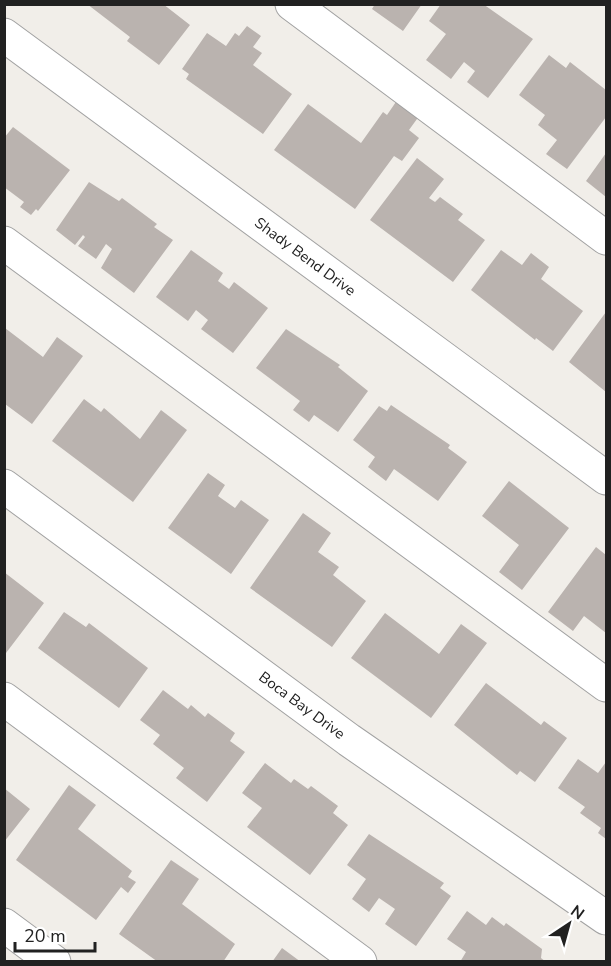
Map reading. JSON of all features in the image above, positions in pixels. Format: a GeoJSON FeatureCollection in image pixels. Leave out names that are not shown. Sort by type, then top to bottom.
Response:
{"type":"FeatureCollection","features":[{"type":"Feature","properties":{"kind":"street"},"geometry":{"type":"LineString","coordinates":[[292,4],[606,238]]}},
{"type":"Feature","properties":{"kind":"street","name":"Shady Bend Drive"},"geometry":{"type":"LineString","coordinates":[[4,35],[606,478]]}},
{"type":"Feature","properties":{"kind":"street"},"geometry":{"type":"LineString","coordinates":[[4,243],[606,685]]}},
{"type":"Feature","properties":{"kind":"street","name":"Boca Bay Drive"},"geometry":{"type":"LineString","coordinates":[[4,486],[349,740],[606,918]]}},
{"type":"Feature","properties":{"kind":"street"},"geometry":{"type":"LineString","coordinates":[[4,699],[360,962]]}},
{"type":"Feature","properties":{"kind":"street"},"geometry":{"type":"LineString","coordinates":[[4,926],[54,962]]}},
{"type":"Feature","properties":{"kind":"building"},"geometry":{"type":"Polygon","coordinates":[[[87,4],[163,4],[190,25],[159,65],[127,41],[130,37],[87,4]]]}},
{"type":"Feature","properties":{"kind":"building"},"geometry":{"type":"Polygon","coordinates":[[[375,4],[422,4],[403,31],[372,9],[375,4]]]}},
{"type":"Feature","properties":{"kind":"building"},"geometry":{"type":"Polygon","coordinates":[[[441,4],[483,4],[533,39],[488,98],[467,82],[475,71],[464,62],[451,79],[426,60],[446,34],[429,21],[441,4]]]}},
{"type":"Feature","properties":{"kind":"building"},"geometry":{"type":"Polygon","coordinates":[[[247,26],[261,36],[253,47],[262,53],[253,65],[292,94],[263,134],[186,79],[189,74],[182,69],[207,33],[226,46],[235,33],[239,36],[247,26]]]}},
{"type":"Feature","properties":{"kind":"building"},"geometry":{"type":"Polygon","coordinates":[[[549,55],[566,68],[570,62],[606,90],[606,117],[567,169],[546,154],[557,140],[538,125],[545,115],[519,95],[549,55]]]}},
{"type":"Feature","properties":{"kind":"building"},"geometry":{"type":"Polygon","coordinates":[[[400,96],[422,112],[409,130],[419,138],[402,161],[394,156],[355,209],[274,150],[308,104],[361,143],[383,112],[387,115],[400,96]]]}},
{"type":"Feature","properties":{"kind":"building"},"geometry":{"type":"Polygon","coordinates":[[[13,127],[70,170],[38,211],[36,209],[31,215],[20,207],[24,202],[4,187],[4,138],[13,127]]]}},
{"type":"Feature","properties":{"kind":"building"},"geometry":{"type":"Polygon","coordinates":[[[606,153],[606,197],[586,181],[606,153]]]}},
{"type":"Feature","properties":{"kind":"building"},"geometry":{"type":"Polygon","coordinates":[[[417,158],[444,179],[429,198],[435,202],[440,197],[463,214],[458,220],[485,240],[453,282],[370,220],[417,158]]]}},
{"type":"Feature","properties":{"kind":"building"},"geometry":{"type":"Polygon","coordinates":[[[89,182],[119,201],[122,198],[157,224],[154,227],[173,240],[134,293],[101,268],[112,249],[106,244],[96,259],[78,246],[85,237],[83,235],[75,245],[56,230],[89,182]]]}},
{"type":"Feature","properties":{"kind":"building"},"geometry":{"type":"Polygon","coordinates":[[[191,250],[223,273],[218,281],[229,289],[234,282],[268,308],[233,353],[201,329],[208,320],[196,310],[188,321],[156,297],[191,250]]]}},
{"type":"Feature","properties":{"kind":"building"},"geometry":{"type":"Polygon","coordinates":[[[501,250],[522,265],[531,253],[549,267],[541,279],[583,311],[553,351],[536,338],[535,340],[471,290],[501,250]]]}},
{"type":"Feature","properties":{"kind":"building"},"geometry":{"type":"Polygon","coordinates":[[[606,312],[606,392],[569,362],[606,312]]]}},
{"type":"Feature","properties":{"kind":"building"},"geometry":{"type":"Polygon","coordinates":[[[5,328],[43,357],[57,337],[83,356],[32,424],[5,404],[5,328]]]}},
{"type":"Feature","properties":{"kind":"building"},"geometry":{"type":"Polygon","coordinates":[[[286,329],[340,365],[338,367],[368,391],[338,432],[314,415],[309,422],[293,410],[300,401],[256,368],[286,329]]]}},
{"type":"Feature","properties":{"kind":"building"},"geometry":{"type":"Polygon","coordinates":[[[84,399],[101,412],[104,408],[140,439],[161,410],[187,430],[133,502],[52,441],[84,399]]]}},
{"type":"Feature","properties":{"kind":"building"},"geometry":{"type":"Polygon","coordinates":[[[391,405],[450,445],[448,448],[467,462],[438,501],[394,469],[386,481],[368,467],[375,457],[353,440],[379,406],[387,411],[391,405]]]}},
{"type":"Feature","properties":{"kind":"building"},"geometry":{"type":"Polygon","coordinates":[[[208,473],[225,485],[218,496],[235,508],[241,500],[269,520],[231,574],[168,528],[208,473]]]}},
{"type":"Feature","properties":{"kind":"building"},"geometry":{"type":"Polygon","coordinates":[[[509,481],[569,528],[522,590],[499,572],[519,545],[482,516],[509,481]]]}},
{"type":"Feature","properties":{"kind":"building"},"geometry":{"type":"Polygon","coordinates":[[[303,513],[331,533],[318,552],[339,567],[333,575],[366,601],[332,647],[250,588],[303,513]]]}},
{"type":"Feature","properties":{"kind":"building"},"geometry":{"type":"Polygon","coordinates":[[[596,547],[606,555],[606,633],[584,616],[573,631],[548,612],[596,547]]]}},
{"type":"Feature","properties":{"kind":"building"},"geometry":{"type":"Polygon","coordinates":[[[4,572],[44,603],[6,653],[4,652],[4,572]]]}},
{"type":"Feature","properties":{"kind":"building"},"geometry":{"type":"Polygon","coordinates":[[[64,612],[86,627],[89,623],[148,668],[119,708],[38,648],[64,612]]]}},
{"type":"Feature","properties":{"kind":"building"},"geometry":{"type":"Polygon","coordinates":[[[385,613],[439,654],[461,624],[487,643],[431,718],[351,658],[385,613]]]}},
{"type":"Feature","properties":{"kind":"building"},"geometry":{"type":"Polygon","coordinates":[[[486,683],[541,725],[544,721],[567,738],[535,782],[520,771],[517,775],[454,725],[486,683]]]}},
{"type":"Feature","properties":{"kind":"building"},"geometry":{"type":"Polygon","coordinates":[[[163,690],[188,709],[191,705],[205,717],[208,713],[235,733],[230,741],[245,752],[207,802],[176,778],[184,768],[153,744],[160,735],[140,720],[163,690]]]}},
{"type":"Feature","properties":{"kind":"building"},"geometry":{"type":"Polygon","coordinates":[[[578,759],[598,773],[606,762],[606,839],[598,833],[601,828],[580,813],[585,807],[558,788],[578,759]]]}},
{"type":"Feature","properties":{"kind":"building"},"geometry":{"type":"Polygon","coordinates":[[[265,763],[291,783],[294,779],[308,789],[311,786],[338,806],[333,813],[348,825],[310,875],[247,827],[262,808],[242,793],[265,763]]]}},
{"type":"Feature","properties":{"kind":"building"},"geometry":{"type":"Polygon","coordinates":[[[69,785],[96,805],[78,829],[132,871],[128,877],[136,882],[128,893],[121,887],[96,920],[16,860],[69,785]]]}},
{"type":"Feature","properties":{"kind":"building"},"geometry":{"type":"Polygon","coordinates":[[[4,788],[30,809],[4,842],[4,788]]]}},
{"type":"Feature","properties":{"kind":"building"},"geometry":{"type":"Polygon","coordinates":[[[369,834],[444,883],[440,888],[451,896],[416,946],[385,924],[395,909],[379,898],[369,912],[352,899],[366,879],[347,865],[369,834]]]}},
{"type":"Feature","properties":{"kind":"building"},"geometry":{"type":"Polygon","coordinates":[[[171,860],[199,879],[182,904],[235,944],[223,962],[158,962],[119,934],[171,860]]]}},
{"type":"Feature","properties":{"kind":"building"},"geometry":{"type":"Polygon","coordinates":[[[467,911],[486,925],[492,917],[504,926],[506,923],[542,949],[541,958],[546,962],[460,962],[466,952],[447,939],[467,911]]]}},
{"type":"Feature","properties":{"kind":"building"},"geometry":{"type":"Polygon","coordinates":[[[282,948],[301,962],[272,962],[282,948]]]}}]}
